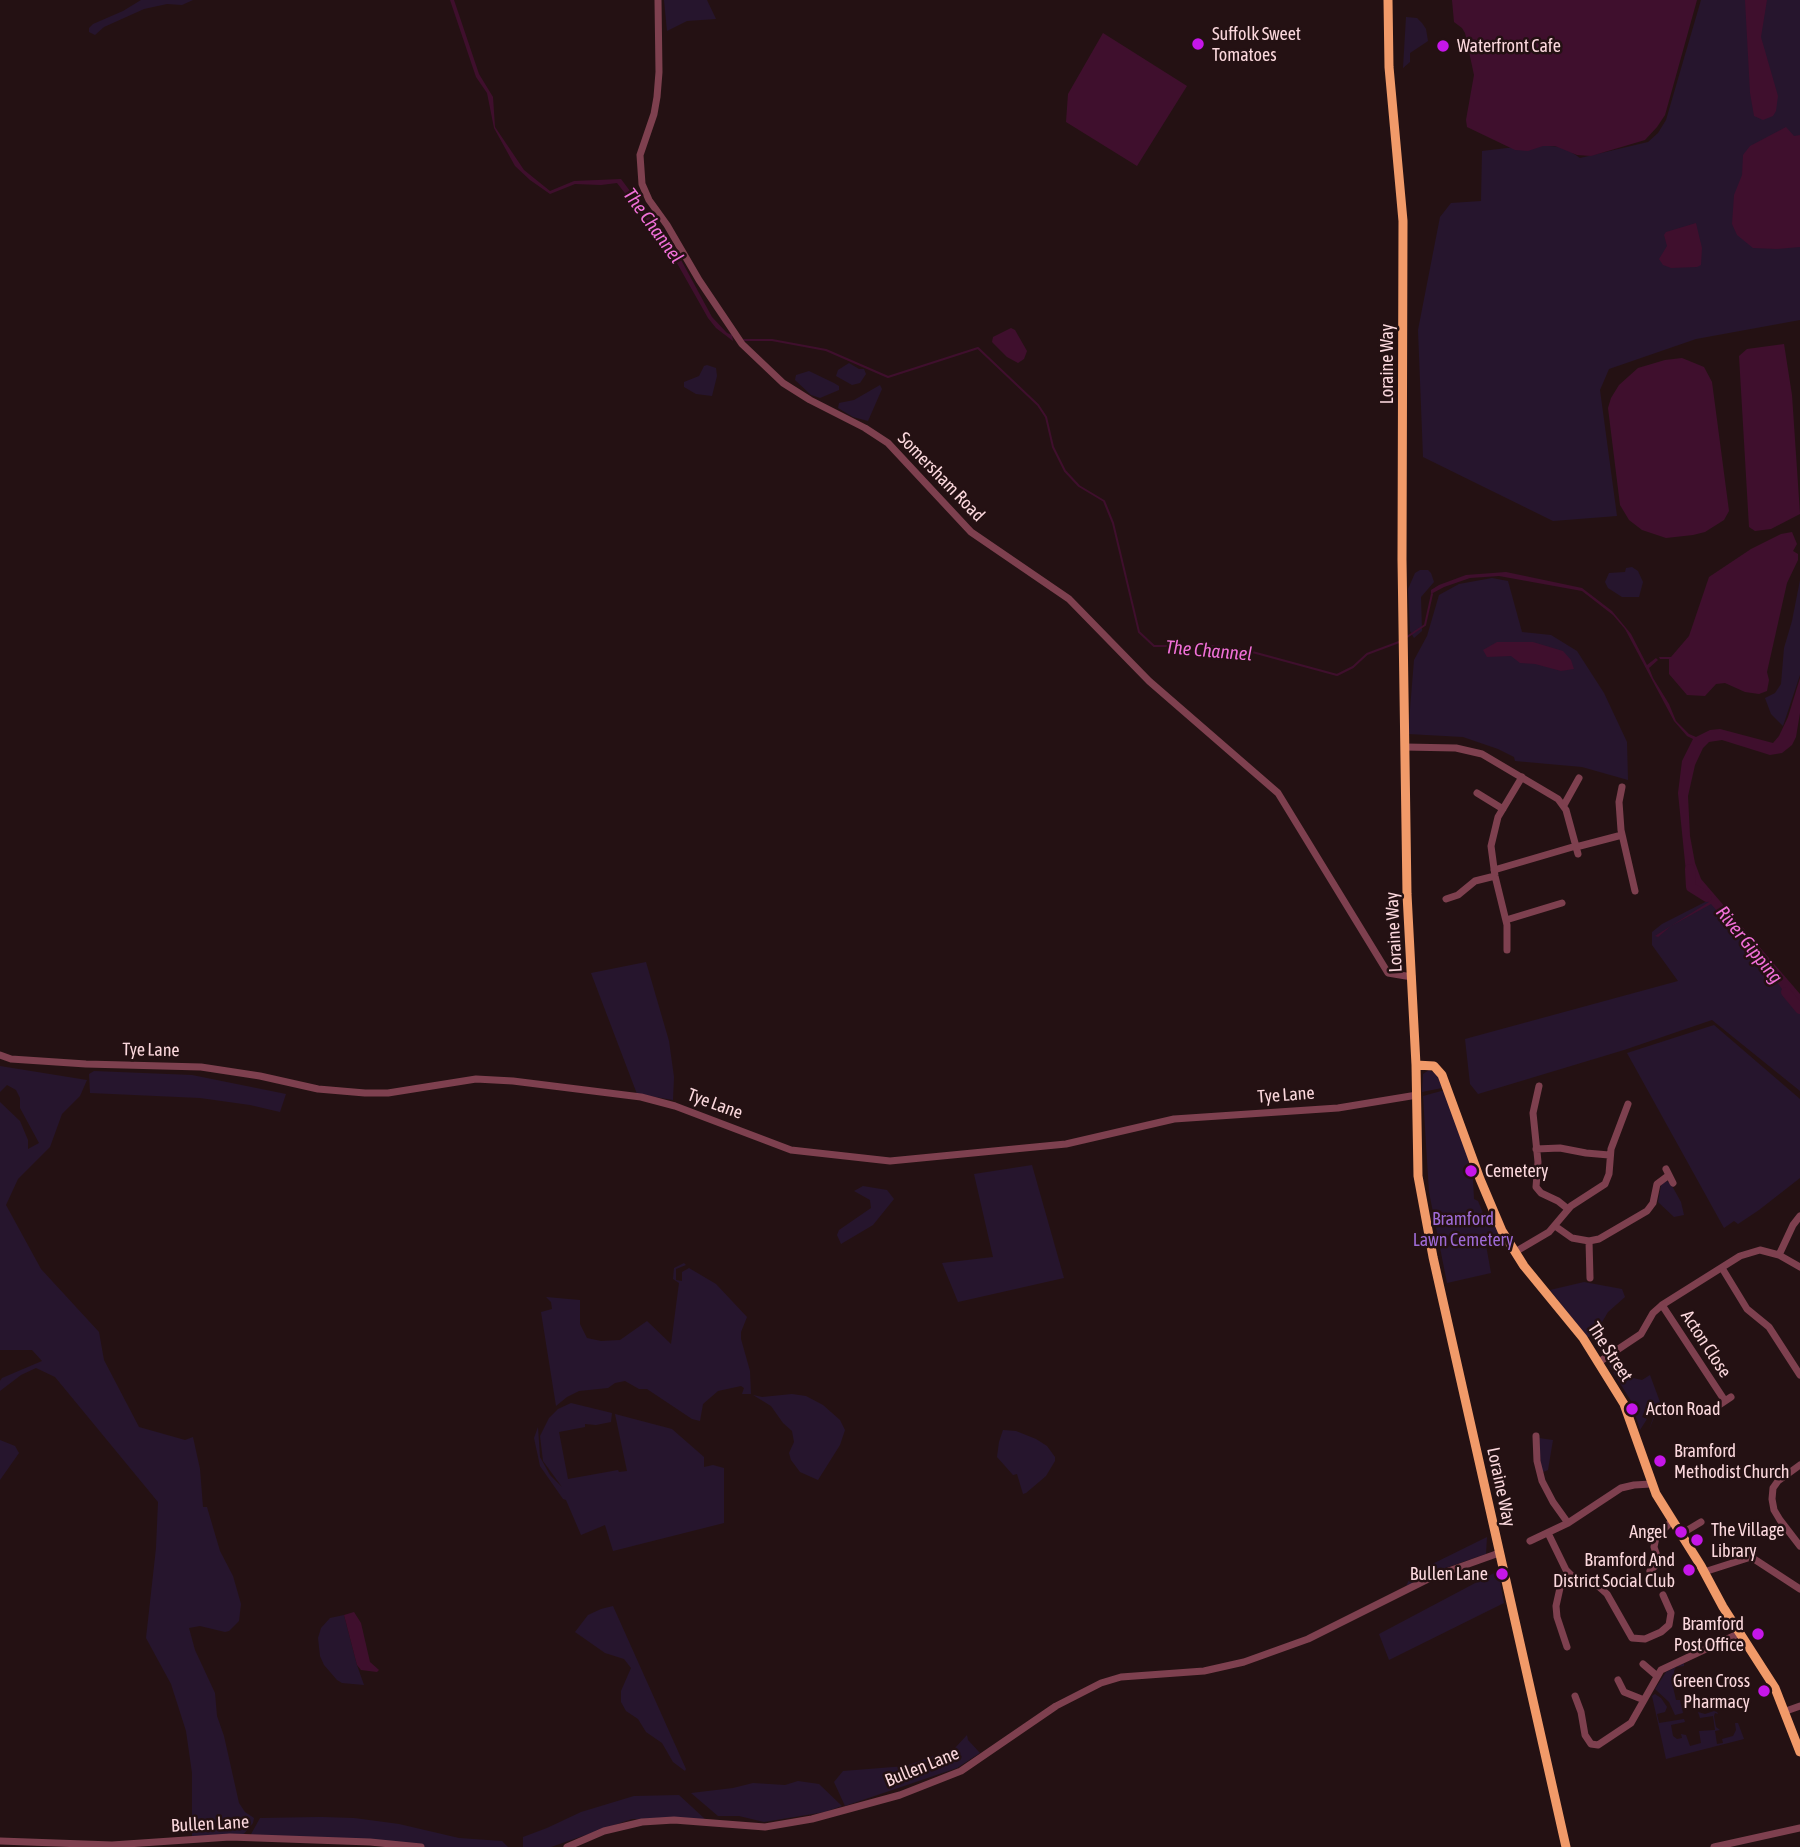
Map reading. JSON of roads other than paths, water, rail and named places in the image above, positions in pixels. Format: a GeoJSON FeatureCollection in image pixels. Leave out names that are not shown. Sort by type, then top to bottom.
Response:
{"type":"FeatureCollection","features":[{"type":"Feature","properties":{"kind":"main road","name":"Loraine Way"},"geometry":{"type":"LineString","coordinates":[[1388,0],[1390,67],[1403,222],[1407,894],[1419,1176],[1433,1257],[1566,1847]]}},
{"type":"Feature","properties":{"kind":"main road","name":"The Street"},"geometry":{"type":"LineString","coordinates":[[1416,1065],[1434,1066],[1443,1075],[1479,1179],[1498,1223],[1515,1252],[1599,1362],[1626,1408],[1651,1484],[1723,1607],[1775,1688],[1800,1752]]}},
{"type":"Feature","properties":{"kind":"street","name":"Somersham Road"},"geometry":{"type":"LineString","coordinates":[[658,0],[657,97],[640,155],[642,184],[649,200],[742,344],[783,383],[888,443],[971,532],[1069,599],[1149,681],[1278,793],[1388,973],[1412,977]]}},
{"type":"Feature","properties":{"kind":"street"},"geometry":{"type":"LineString","coordinates":[[1405,747],[1471,750],[1490,758],[1564,805],[1577,849]]}},
{"type":"Feature","properties":{"kind":"street"},"geometry":{"type":"LineString","coordinates":[[1507,950],[1506,920],[1491,857],[1492,835],[1503,809],[1522,777]]}},
{"type":"Feature","properties":{"kind":"street"},"geometry":{"type":"LineString","coordinates":[[1564,805],[1579,778]]}},
{"type":"Feature","properties":{"kind":"street"},"geometry":{"type":"LineString","coordinates":[[1622,787],[1619,809],[1622,835],[1635,891]]}},
{"type":"Feature","properties":{"kind":"street"},"geometry":{"type":"LineString","coordinates":[[1477,793],[1503,809]]}},
{"type":"Feature","properties":{"kind":"street"},"geometry":{"type":"LineString","coordinates":[[1609,809],[1619,809]]}},
{"type":"Feature","properties":{"kind":"street"},"geometry":{"type":"LineString","coordinates":[[1446,899],[1458,895],[1475,881],[1494,873],[1622,835]]}},
{"type":"Feature","properties":{"kind":"street"},"geometry":{"type":"LineString","coordinates":[[1506,920],[1562,903]]}},
{"type":"Feature","properties":{"kind":"street","name":"Tye Lane"},"geometry":{"type":"LineString","coordinates":[[0,1055],[11,1059],[86,1064],[201,1067],[318,1089],[365,1093],[388,1093],[476,1079],[513,1081],[641,1097],[675,1106],[791,1150],[890,1161],[1066,1144],[1174,1119],[1338,1108],[1417,1095]]}},
{"type":"Feature","properties":{"kind":"street"},"geometry":{"type":"LineString","coordinates":[[1539,1086],[1533,1113],[1537,1189],[1568,1209]]}},
{"type":"Feature","properties":{"kind":"street"},"geometry":{"type":"LineString","coordinates":[[1515,1252],[1555,1226],[1568,1209],[1603,1186],[1609,1174],[1609,1155],[1628,1104]]}},
{"type":"Feature","properties":{"kind":"street"},"geometry":{"type":"LineString","coordinates":[[1536,1149],[1560,1148],[1609,1155]]}},
{"type":"Feature","properties":{"kind":"street"},"geometry":{"type":"LineString","coordinates":[[1555,1226],[1572,1238],[1589,1241],[1599,1238],[1647,1212],[1653,1203],[1657,1184],[1667,1172],[1673,1183]]}},
{"type":"Feature","properties":{"kind":"street"},"geometry":{"type":"LineString","coordinates":[[1779,1255],[1800,1216]]}},
{"type":"Feature","properties":{"kind":"street"},"geometry":{"type":"LineString","coordinates":[[1589,1241],[1590,1278]]}},
{"type":"Feature","properties":{"kind":"street"},"geometry":{"type":"LineString","coordinates":[[1599,1362],[1641,1334],[1653,1313],[1662,1306],[1751,1251],[1765,1250],[1800,1267]]}},
{"type":"Feature","properties":{"kind":"street"},"geometry":{"type":"LineString","coordinates":[[1722,1268],[1747,1309],[1769,1327],[1800,1375]]}},
{"type":"Feature","properties":{"kind":"street","name":"Acton Close"},"geometry":{"type":"LineString","coordinates":[[1662,1306],[1725,1401]]}},
{"type":"Feature","properties":{"kind":"street"},"geometry":{"type":"LineString","coordinates":[[1536,1436],[1537,1461],[1541,1476],[1553,1502],[1568,1523]]}},
{"type":"Feature","properties":{"kind":"street"},"geometry":{"type":"LineString","coordinates":[[1800,1465],[1778,1481],[1773,1489],[1772,1499],[1774,1510],[1800,1546]]}},
{"type":"Feature","properties":{"kind":"street"},"geometry":{"type":"LineString","coordinates":[[1530,1541],[1568,1523],[1621,1488],[1651,1484]]}},
{"type":"Feature","properties":{"kind":"street"},"geometry":{"type":"LineString","coordinates":[[1650,1571],[1659,1562],[1654,1549],[1656,1536],[1672,1521]]}},
{"type":"Feature","properties":{"kind":"street"},"geometry":{"type":"LineString","coordinates":[[1681,1534],[1701,1522]]}},
{"type":"Feature","properties":{"kind":"street"},"geometry":{"type":"LineString","coordinates":[[1548,1533],[1570,1574],[1594,1584],[1607,1594],[1628,1634],[1634,1639],[1645,1639],[1669,1625],[1671,1613],[1664,1595]]}},
{"type":"Feature","properties":{"kind":"street"},"geometry":{"type":"LineString","coordinates":[[1646,1554],[1654,1549]]}},
{"type":"Feature","properties":{"kind":"street","name":"Bullen Lane"},"geometry":{"type":"LineString","coordinates":[[567,1847],[604,1831],[642,1822],[674,1820],[765,1827],[813,1819],[900,1794],[961,1771],[1056,1706],[1093,1686],[1121,1677],[1204,1671],[1244,1662],[1308,1639],[1432,1577],[1499,1553]]}},
{"type":"Feature","properties":{"kind":"street"},"geometry":{"type":"LineString","coordinates":[[1704,1572],[1751,1557],[1800,1589]]}},
{"type":"Feature","properties":{"kind":"street"},"geometry":{"type":"LineString","coordinates":[[1567,1647],[1557,1617],[1556,1602],[1560,1588],[1570,1574]]}},
{"type":"Feature","properties":{"kind":"street"},"geometry":{"type":"LineString","coordinates":[[1574,1695],[1581,1712],[1585,1735],[1594,1745],[1631,1723],[1657,1676],[1671,1664],[1740,1633]]}},
{"type":"Feature","properties":{"kind":"street"},"geometry":{"type":"LineString","coordinates":[[1643,1664],[1657,1676]]}},
{"type":"Feature","properties":{"kind":"street"},"geometry":{"type":"LineString","coordinates":[[1618,1680],[1624,1692],[1644,1700]]}},
{"type":"Feature","properties":{"kind":"street"},"geometry":{"type":"LineString","coordinates":[[1786,1711],[1800,1706]]}},
{"type":"Feature","properties":{"kind":"street"},"geometry":{"type":"LineString","coordinates":[[1714,1847],[1800,1828]]}},
{"type":"Feature","properties":{"kind":"street","name":"Bullen Lane"},"geometry":{"type":"LineString","coordinates":[[0,1841],[112,1845],[248,1837],[421,1847]]}},
{"type":"Feature","properties":{"kind":"water"},"geometry":{"type":"Polygon","coordinates":[[[450,0],[454,0],[479,74],[493,97],[495,127],[524,170],[550,191],[574,181],[621,179],[680,258],[712,317],[732,335],[733,341],[708,318],[669,249],[617,183],[575,184],[550,194],[515,166],[494,128],[487,93],[476,77],[450,0]]]}},
{"type":"Feature","properties":{"kind":"water"},"geometry":{"type":"Polygon","coordinates":[[[1452,0],[1697,0],[1665,115],[1657,127],[1645,140],[1591,156],[1577,155],[1555,146],[1543,146],[1528,151],[1515,150],[1467,127],[1474,75],[1465,33],[1454,22],[1452,0]]]}},
{"type":"Feature","properties":{"kind":"water"},"geometry":{"type":"Polygon","coordinates":[[[1745,0],[1767,0],[1761,37],[1778,96],[1773,116],[1763,120],[1754,116],[1750,93],[1745,0]]]}},
{"type":"Feature","properties":{"kind":"water"},"geometry":{"type":"Polygon","coordinates":[[[1103,33],[1187,86],[1137,166],[1066,122],[1068,94],[1103,33]]]}},
{"type":"Feature","properties":{"kind":"water"},"geometry":{"type":"Polygon","coordinates":[[[1786,127],[1794,136],[1800,135],[1800,247],[1753,248],[1737,235],[1732,224],[1734,195],[1742,175],[1743,155],[1750,146],[1786,127]]]}},
{"type":"Feature","properties":{"kind":"water"},"geometry":{"type":"Polygon","coordinates":[[[1696,223],[1702,248],[1701,265],[1671,268],[1663,265],[1659,259],[1667,246],[1664,235],[1666,232],[1696,223]]]}},
{"type":"Feature","properties":{"kind":"water"},"geometry":{"type":"Polygon","coordinates":[[[1011,328],[1015,330],[1027,351],[1024,359],[1018,363],[1007,357],[992,342],[993,337],[1011,328]]]}},
{"type":"Feature","properties":{"kind":"water"},"geometry":{"type":"Polygon","coordinates":[[[1784,344],[1792,395],[1800,514],[1771,529],[1755,531],[1749,527],[1739,356],[1747,349],[1784,344]]]}},
{"type":"Feature","properties":{"kind":"water"},"geometry":{"type":"Polygon","coordinates":[[[1682,358],[1704,367],[1712,382],[1729,511],[1724,520],[1705,532],[1666,538],[1642,530],[1629,520],[1620,505],[1608,408],[1619,385],[1638,368],[1682,358]]]}},
{"type":"Feature","properties":{"kind":"water"},"geometry":{"type":"Polygon","coordinates":[[[1792,532],[1797,544],[1793,551],[1798,554],[1798,560],[1787,583],[1767,672],[1767,691],[1759,694],[1745,692],[1725,683],[1716,684],[1705,696],[1687,695],[1669,674],[1669,659],[1659,657],[1671,657],[1689,636],[1709,577],[1751,549],[1781,534],[1792,532]]]}},
{"type":"Feature","properties":{"kind":"water"},"geometry":{"type":"Polygon","coordinates":[[[1506,572],[1582,588],[1612,611],[1631,634],[1647,665],[1656,658],[1658,660],[1649,668],[1653,678],[1676,721],[1696,737],[1710,730],[1720,729],[1773,743],[1788,717],[1800,678],[1800,713],[1792,745],[1782,753],[1770,755],[1722,740],[1709,742],[1695,765],[1688,796],[1690,836],[1701,879],[1800,994],[1800,1008],[1711,904],[1671,926],[1658,937],[1655,936],[1709,902],[1695,890],[1686,872],[1678,793],[1682,761],[1693,739],[1674,721],[1625,629],[1613,615],[1582,591],[1499,576],[1470,578],[1431,594],[1431,590],[1439,585],[1466,575],[1506,572]]]}},
{"type":"Feature","properties":{"kind":"water"},"geometry":{"type":"Polygon","coordinates":[[[1497,642],[1533,642],[1563,651],[1571,660],[1574,669],[1561,671],[1520,663],[1511,656],[1487,657],[1483,650],[1497,642]]]}},
{"type":"Feature","properties":{"kind":"water"},"geometry":{"type":"Polygon","coordinates":[[[354,1612],[361,1623],[370,1662],[379,1670],[377,1672],[361,1670],[357,1665],[344,1615],[354,1612]]]}},
{"type":"Feature","properties":{"kind":"waterway","name":"The Channel"},"geometry":{"type":"LineString","coordinates":[[744,340],[772,340],[826,350],[888,377],[978,348],[1038,405],[1046,417],[1053,447],[1065,471],[1079,486],[1104,501],[1113,523],[1139,632],[1154,646],[1215,646],[1245,650],[1337,675],[1353,667],[1367,654],[1399,642]]}},
{"type":"Feature","properties":{"kind":"waterway","name":"The Channel"},"geometry":{"type":"LineString","coordinates":[[1407,637],[1425,625],[1432,594]]}},
{"type":"Feature","properties":{"kind":"waterway","name":"River Gipping"},"geometry":{"type":"LineString","coordinates":[[1690,869],[1691,887],[1707,897]]}},
{"type":"Feature","properties":{"kind":"waterway","name":"River Gipping"},"geometry":{"type":"LineString","coordinates":[[1786,992],[1800,1009]]}},
{"type":"Feature","properties":{"kind":"place","name":"Suffolk Sweet Tomatoes"},"geometry":{"type":"Point","coordinates":[1198,44]}},
{"type":"Feature","properties":{"kind":"place","name":"Waterfront Cafe"},"geometry":{"type":"Point","coordinates":[1443,46]}},
{"type":"Feature","properties":{"kind":"place","name":"Cemetery"},"geometry":{"type":"Point","coordinates":[1471,1171]}},
{"type":"Feature","properties":{"kind":"place","name":"Acton Road"},"geometry":{"type":"Point","coordinates":[1632,1409]}},
{"type":"Feature","properties":{"kind":"place","name":"Bramford Methodist Church"},"geometry":{"type":"Point","coordinates":[1660,1461]}},
{"type":"Feature","properties":{"kind":"place","name":"Angel"},"geometry":{"type":"Point","coordinates":[1681,1532]}},
{"type":"Feature","properties":{"kind":"place","name":"The Village Library"},"geometry":{"type":"Point","coordinates":[1697,1540]}},
{"type":"Feature","properties":{"kind":"place","name":"Bramford And District Social Club"},"geometry":{"type":"Point","coordinates":[1689,1570]}},
{"type":"Feature","properties":{"kind":"place","name":"Bullen Lane"},"geometry":{"type":"Point","coordinates":[1502,1574]}},
{"type":"Feature","properties":{"kind":"place","name":"Bramford Post Office"},"geometry":{"type":"Point","coordinates":[1758,1634]}},
{"type":"Feature","properties":{"kind":"place","name":"Green Cross Pharmacy"},"geometry":{"type":"Point","coordinates":[1764,1691]}},
{"type":"Feature","properties":{"kind":"park label","name":"Bramford Lawn Cemetery"},"geometry":{"type":"Point","coordinates":[1463,1229]}}]}
